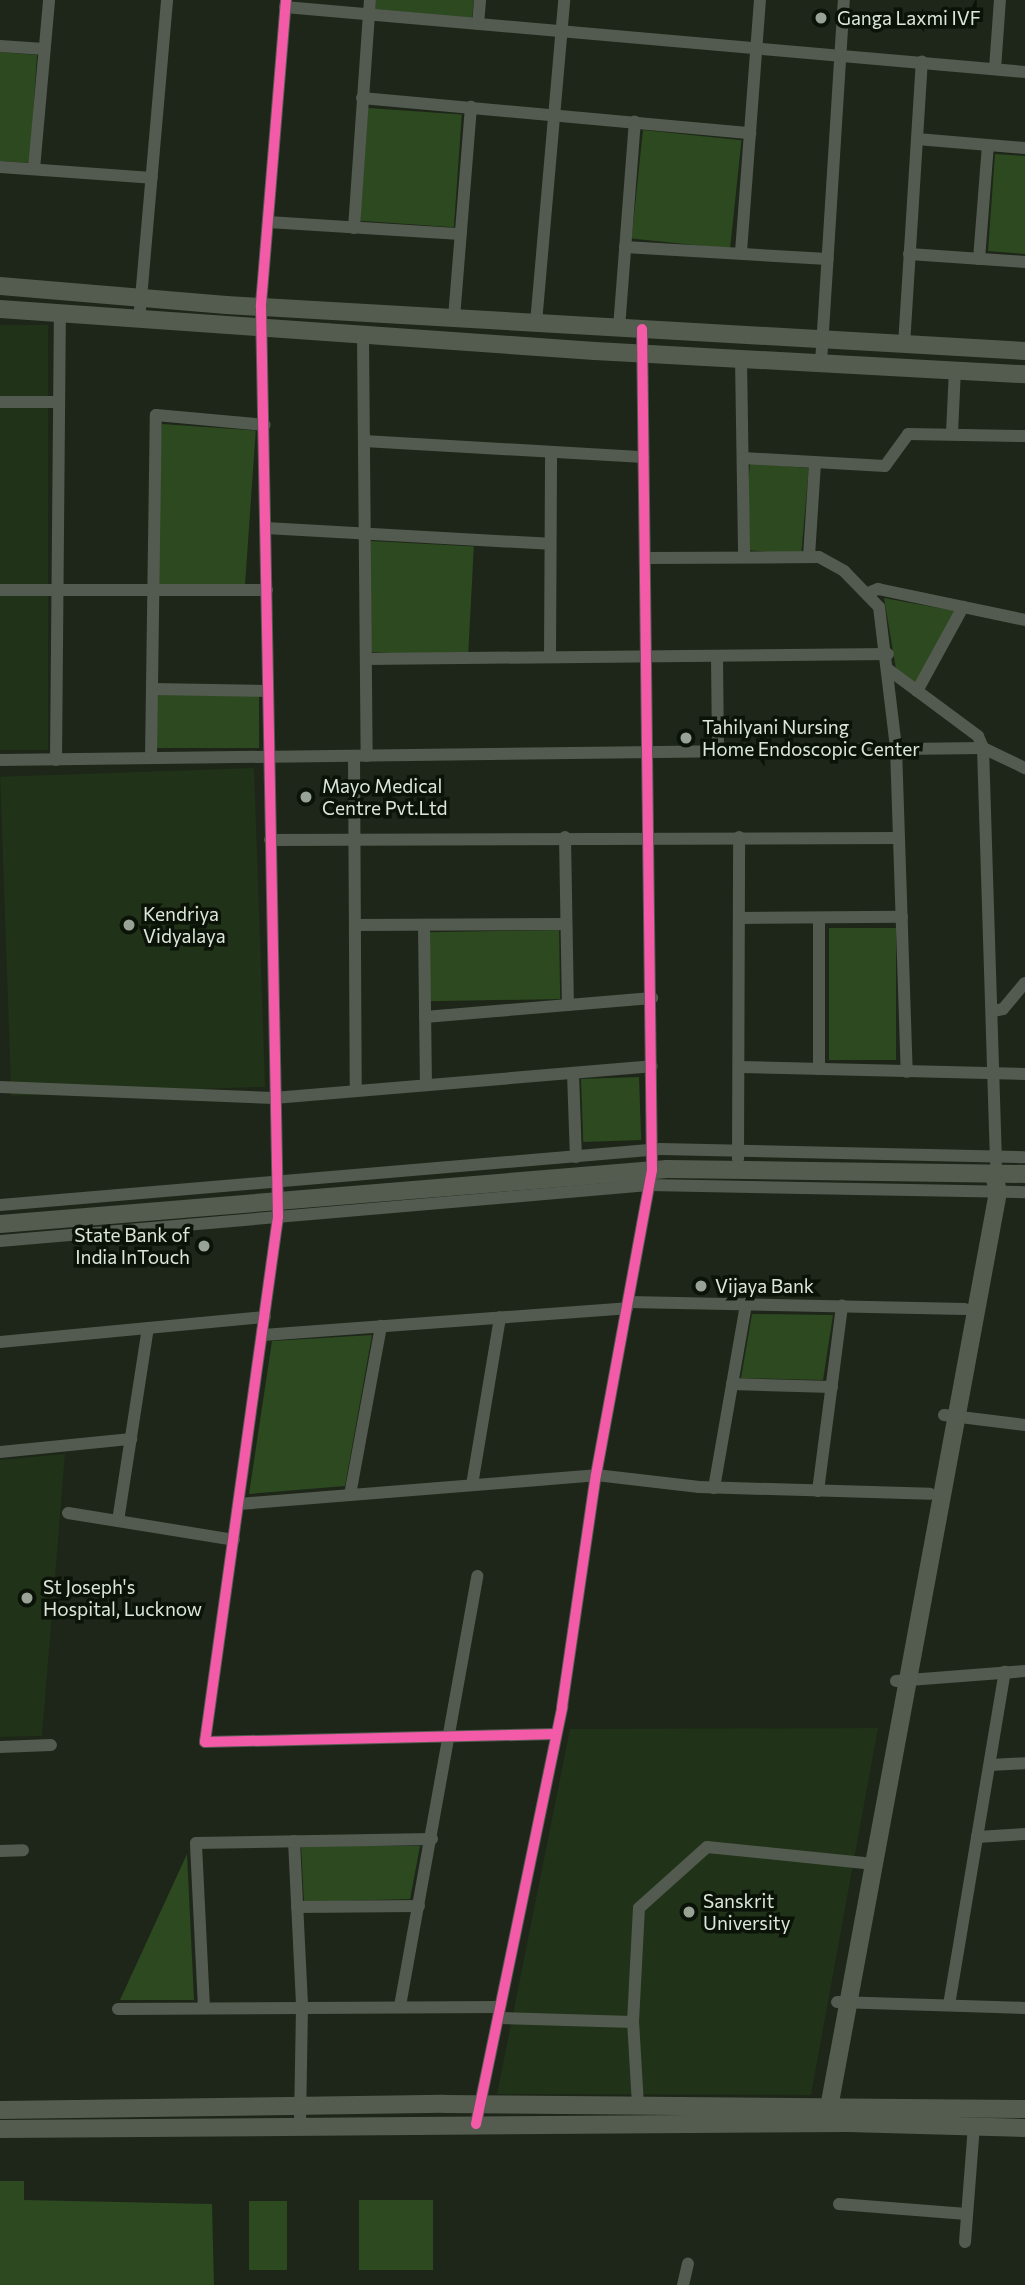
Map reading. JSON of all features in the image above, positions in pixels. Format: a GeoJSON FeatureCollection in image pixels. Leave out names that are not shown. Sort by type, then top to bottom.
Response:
{"type":"FeatureCollection","features":[{"type":"Feature","properties":{"kind":"street"},"geometry":{"type":"LineString","coordinates":[[34,169],[49,0]]}},
{"type":"Feature","properties":{"kind":"street"},"geometry":{"type":"LineString","coordinates":[[139,321],[167,0]]}},
{"type":"Feature","properties":{"kind":"street"},"geometry":{"type":"LineString","coordinates":[[354,228],[370,0]]}},
{"type":"Feature","properties":{"kind":"street"},"geometry":{"type":"LineString","coordinates":[[478,24],[480,0]]}},
{"type":"Feature","properties":{"kind":"street"},"geometry":{"type":"LineString","coordinates":[[536,323],[564,0]]}},
{"type":"Feature","properties":{"kind":"street"},"geometry":{"type":"LineString","coordinates":[[741,252],[760,0]]}},
{"type":"Feature","properties":{"kind":"street"},"geometry":{"type":"LineString","coordinates":[[821,363],[844,0]]}},
{"type":"Feature","properties":{"kind":"street"},"geometry":{"type":"LineString","coordinates":[[995,69],[1000,0]]}},
{"type":"Feature","properties":{"kind":"street"},"geometry":{"type":"LineString","coordinates":[[556,1734],[205,1742],[265,1317],[277,1199],[268,757],[264,330],[261,307],[285,3],[369,14],[561,32],[1025,72]]}},
{"type":"Feature","properties":{"kind":"street"},"geometry":{"type":"LineString","coordinates":[[0,46],[44,49]]}},
{"type":"Feature","properties":{"kind":"street"},"geometry":{"type":"LineString","coordinates":[[904,345],[922,62]]}},
{"type":"Feature","properties":{"kind":"street"},"geometry":{"type":"LineString","coordinates":[[362,97],[750,133]]}},
{"type":"Feature","properties":{"kind":"street"},"geometry":{"type":"LineString","coordinates":[[454,318],[471,107]]}},
{"type":"Feature","properties":{"kind":"street"},"geometry":{"type":"LineString","coordinates":[[619,328],[635,122]]}},
{"type":"Feature","properties":{"kind":"street"},"geometry":{"type":"LineString","coordinates":[[917,139],[1025,148]]}},
{"type":"Feature","properties":{"kind":"street"},"geometry":{"type":"LineString","coordinates":[[979,259],[988,145]]}},
{"type":"Feature","properties":{"kind":"street"},"geometry":{"type":"LineString","coordinates":[[0,167],[152,178]]}},
{"type":"Feature","properties":{"kind":"street"},"geometry":{"type":"LineString","coordinates":[[268,222],[461,234]]}},
{"type":"Feature","properties":{"kind":"street"},"geometry":{"type":"LineString","coordinates":[[625,247],[828,259]]}},
{"type":"Feature","properties":{"kind":"street"},"geometry":{"type":"LineString","coordinates":[[909,254],[1025,262]]}},
{"type":"Feature","properties":{"kind":"street"},"geometry":{"type":"LineString","coordinates":[[0,286],[261,307],[1025,351]]}},
{"type":"Feature","properties":{"kind":"street"},"geometry":{"type":"LineString","coordinates":[[0,309],[363,337],[1025,374]]}},
{"type":"Feature","properties":{"kind":"street"},"geometry":{"type":"LineString","coordinates":[[56,760],[60,314]]}},
{"type":"Feature","properties":{"kind":"street"},"geometry":{"type":"LineString","coordinates":[[476,2124],[556,1734],[596,1475],[650,1178],[652,998],[642,330]]}},
{"type":"Feature","properties":{"kind":"street"},"geometry":{"type":"LineString","coordinates":[[363,337],[367,756]]}},
{"type":"Feature","properties":{"kind":"street"},"geometry":{"type":"LineString","coordinates":[[741,359],[744,557]]}},
{"type":"Feature","properties":{"kind":"street"},"geometry":{"type":"LineString","coordinates":[[952,433],[955,370]]}},
{"type":"Feature","properties":{"kind":"street"},"geometry":{"type":"LineString","coordinates":[[0,402],[59,402]]}},
{"type":"Feature","properties":{"kind":"street"},"geometry":{"type":"LineString","coordinates":[[151,758],[156,415],[265,425]]}},
{"type":"Feature","properties":{"kind":"street"},"geometry":{"type":"LineString","coordinates":[[743,458],[884,466],[908,434],[1025,436]]}},
{"type":"Feature","properties":{"kind":"street"},"geometry":{"type":"LineString","coordinates":[[364,441],[644,457]]}},
{"type":"Feature","properties":{"kind":"street"},"geometry":{"type":"LineString","coordinates":[[550,657],[551,452]]}},
{"type":"Feature","properties":{"kind":"street"},"geometry":{"type":"LineString","coordinates":[[809,556],[815,462]]}},
{"type":"Feature","properties":{"kind":"street"},"geometry":{"type":"LineString","coordinates":[[266,528],[550,544]]}},
{"type":"Feature","properties":{"kind":"street"},"geometry":{"type":"LineString","coordinates":[[646,558],[809,556],[844,571],[880,607],[890,670],[896,748],[907,1072]]}},
{"type":"Feature","properties":{"kind":"street"},"geometry":{"type":"LineString","coordinates":[[868,593],[878,589],[1025,620]]}},
{"type":"Feature","properties":{"kind":"street"},"geometry":{"type":"LineString","coordinates":[[0,590],[267,590]]}},
{"type":"Feature","properties":{"kind":"street"},"geometry":{"type":"LineString","coordinates":[[917,691],[963,607]]}},
{"type":"Feature","properties":{"kind":"street"},"geometry":{"type":"LineString","coordinates":[[366,659],[888,654]]}},
{"type":"Feature","properties":{"kind":"street"},"geometry":{"type":"LineString","coordinates":[[717,656],[718,751]]}},
{"type":"Feature","properties":{"kind":"street"},"geometry":{"type":"LineString","coordinates":[[843,2002],[996,1165],[983,748],[978,736],[890,670]]}},
{"type":"Feature","properties":{"kind":"street"},"geometry":{"type":"LineString","coordinates":[[153,689],[268,691]]}},
{"type":"Feature","properties":{"kind":"street"},"geometry":{"type":"LineString","coordinates":[[0,760],[983,748],[1025,768]]}},
{"type":"Feature","properties":{"kind":"street"},"geometry":{"type":"LineString","coordinates":[[354,756],[356,1091]]}},
{"type":"Feature","properties":{"kind":"street"},"geometry":{"type":"LineString","coordinates":[[738,1160],[739,837]]}},
{"type":"Feature","properties":{"kind":"street"},"geometry":{"type":"LineString","coordinates":[[565,838],[568,1005]]}},
{"type":"Feature","properties":{"kind":"street"},"geometry":{"type":"LineString","coordinates":[[270,840],[899,838]]}},
{"type":"Feature","properties":{"kind":"street"},"geometry":{"type":"LineString","coordinates":[[739,919],[902,917]]}},
{"type":"Feature","properties":{"kind":"street"},"geometry":{"type":"LineString","coordinates":[[819,918],[819,1069]]}},
{"type":"Feature","properties":{"kind":"street"},"geometry":{"type":"LineString","coordinates":[[355,925],[566,924]]}},
{"type":"Feature","properties":{"kind":"street"},"geometry":{"type":"LineString","coordinates":[[424,925],[426,1085]]}},
{"type":"Feature","properties":{"kind":"street"},"geometry":{"type":"LineString","coordinates":[[993,1011],[1003,1009],[1025,983]]}},
{"type":"Feature","properties":{"kind":"street"},"geometry":{"type":"LineString","coordinates":[[425,1017],[652,998]]}},
{"type":"Feature","properties":{"kind":"street"},"geometry":{"type":"LineString","coordinates":[[0,1087],[274,1098],[652,1066]]}},
{"type":"Feature","properties":{"kind":"street"},"geometry":{"type":"LineString","coordinates":[[739,1067],[1025,1074]]}},
{"type":"Feature","properties":{"kind":"street"},"geometry":{"type":"LineString","coordinates":[[573,1073],[576,1157]]}},
{"type":"Feature","properties":{"kind":"street"},"geometry":{"type":"LineString","coordinates":[[0,1241],[576,1157],[652,1150],[738,1160],[996,1165],[1025,1174]]}},
{"type":"Feature","properties":{"kind":"street"},"geometry":{"type":"LineString","coordinates":[[996,1165],[1025,1157]]}},
{"type":"Feature","properties":{"kind":"street"},"geometry":{"type":"LineString","coordinates":[[650,1178],[738,1160]]}},
{"type":"Feature","properties":{"kind":"street"},"geometry":{"type":"LineString","coordinates":[[0,1224],[277,1199],[650,1178],[1025,1192]]}},
{"type":"Feature","properties":{"kind":"street"},"geometry":{"type":"LineString","coordinates":[[823,2123],[864,1863],[902,1681],[929,1494],[950,1416],[965,1309],[993,1192]]}},
{"type":"Feature","properties":{"kind":"street"},"geometry":{"type":"LineString","coordinates":[[0,1205],[277,1199]]}},
{"type":"Feature","properties":{"kind":"street"},"geometry":{"type":"LineString","coordinates":[[262,1335],[627,1305],[746,1304],[965,1309]]}},
{"type":"Feature","properties":{"kind":"street"},"geometry":{"type":"LineString","coordinates":[[714,1488],[746,1304]]}},
{"type":"Feature","properties":{"kind":"street"},"geometry":{"type":"LineString","coordinates":[[818,1491],[842,1306]]}},
{"type":"Feature","properties":{"kind":"street"},"geometry":{"type":"LineString","coordinates":[[0,1342],[265,1317]]}},
{"type":"Feature","properties":{"kind":"street"},"geometry":{"type":"LineString","coordinates":[[472,1485],[500,1317]]}},
{"type":"Feature","properties":{"kind":"street"},"geometry":{"type":"LineString","coordinates":[[350,1495],[381,1326]]}},
{"type":"Feature","properties":{"kind":"street"},"geometry":{"type":"LineString","coordinates":[[118,1521],[148,1328]]}},
{"type":"Feature","properties":{"kind":"street"},"geometry":{"type":"LineString","coordinates":[[732,1384],[832,1387]]}},
{"type":"Feature","properties":{"kind":"street"},"geometry":{"type":"LineString","coordinates":[[950,1416],[1025,1425]]}},
{"type":"Feature","properties":{"kind":"street"},"geometry":{"type":"LineString","coordinates":[[0,1452],[131,1439]]}},
{"type":"Feature","properties":{"kind":"street"},"geometry":{"type":"LineString","coordinates":[[239,1504],[596,1475],[714,1488],[929,1494]]}},
{"type":"Feature","properties":{"kind":"street"},"geometry":{"type":"LineString","coordinates":[[68,1513],[234,1539]]}},
{"type":"Feature","properties":{"kind":"street"},"geometry":{"type":"LineString","coordinates":[[400,2006],[452,1736],[477,1576]]}},
{"type":"Feature","properties":{"kind":"street"},"geometry":{"type":"LineString","coordinates":[[902,1681],[1025,1671]]}},
{"type":"Feature","properties":{"kind":"street"},"geometry":{"type":"LineString","coordinates":[[949,2005],[1005,1672]]}},
{"type":"Feature","properties":{"kind":"street"},"geometry":{"type":"LineString","coordinates":[[0,1747],[51,1745]]}},
{"type":"Feature","properties":{"kind":"street"},"geometry":{"type":"LineString","coordinates":[[989,1765],[1025,1763]]}},
{"type":"Feature","properties":{"kind":"street"},"geometry":{"type":"LineString","coordinates":[[977,1837],[1025,1834]]}},
{"type":"Feature","properties":{"kind":"street"},"geometry":{"type":"LineString","coordinates":[[204,2008],[196,1843],[432,1839]]}},
{"type":"Feature","properties":{"kind":"street"},"geometry":{"type":"LineString","coordinates":[[294,1840],[302,2007],[300,2126]]}},
{"type":"Feature","properties":{"kind":"street"},"geometry":{"type":"LineString","coordinates":[[638,2105],[633,2022],[639,1908],[700,1849],[864,1863]]}},
{"type":"Feature","properties":{"kind":"street"},"geometry":{"type":"LineString","coordinates":[[0,1851],[23,1850]]}},
{"type":"Feature","properties":{"kind":"street"},"geometry":{"type":"LineString","coordinates":[[297,1907],[419,1906]]}},
{"type":"Feature","properties":{"kind":"street"},"geometry":{"type":"LineString","coordinates":[[843,2002],[1025,2008]]}},
{"type":"Feature","properties":{"kind":"street"},"geometry":{"type":"LineString","coordinates":[[118,2010],[400,2006],[633,2022]]}},
{"type":"Feature","properties":{"kind":"street"},"geometry":{"type":"LineString","coordinates":[[0,2110],[480,2104],[826,2105],[1025,2109]]}},
{"type":"Feature","properties":{"kind":"street"},"geometry":{"type":"LineString","coordinates":[[0,2129],[823,2123],[1025,2128]]}},
{"type":"Feature","properties":{"kind":"street"},"geometry":{"type":"LineString","coordinates":[[965,2242],[974,2126]]}},
{"type":"Feature","properties":{"kind":"street"},"geometry":{"type":"LineString","coordinates":[[839,2204],[967,2214]]}},
{"type":"Feature","properties":{"kind":"street"},"geometry":{"type":"LineString","coordinates":[[683,2285],[688,2264]]}},
{"type":"Feature","properties":{"kind":"shaded area"},"geometry":{"type":"Polygon","coordinates":[[[376,0],[474,0],[472,18],[375,9],[376,0]]]}},
{"type":"Feature","properties":{"kind":"shaded area"},"geometry":{"type":"Polygon","coordinates":[[[0,52],[37,55],[30,163],[0,161],[0,52]]]}},
{"type":"Feature","properties":{"kind":"shaded area"},"geometry":{"type":"Polygon","coordinates":[[[368,108],[462,115],[454,227],[360,221],[368,108]]]}},
{"type":"Feature","properties":{"kind":"shaded area"},"geometry":{"type":"Polygon","coordinates":[[[643,130],[741,140],[730,249],[632,238],[643,130]]]}},
{"type":"Feature","properties":{"kind":"shaded area"},"geometry":{"type":"Polygon","coordinates":[[[995,154],[1025,156],[1025,254],[988,251],[995,154]]]}},
{"type":"Feature","properties":{"kind":"shaded area"},"geometry":{"type":"Polygon","coordinates":[[[0,325],[48,325],[48,750],[0,750],[0,325]]]}},
{"type":"Feature","properties":{"kind":"shaded area"},"geometry":{"type":"Polygon","coordinates":[[[162,424],[256,431],[245,590],[151,584],[162,424]]]}},
{"type":"Feature","properties":{"kind":"shaded area"},"geometry":{"type":"Polygon","coordinates":[[[750,463],[809,468],[801,555],[742,550],[750,463]]]}},
{"type":"Feature","properties":{"kind":"shaded area"},"geometry":{"type":"Polygon","coordinates":[[[371,541],[474,546],[468,657],[365,652],[371,541]]]}},
{"type":"Feature","properties":{"kind":"shaded area"},"geometry":{"type":"Polygon","coordinates":[[[884,598],[955,611],[916,684],[896,669],[884,598]]]}},
{"type":"Feature","properties":{"kind":"shaded area"},"geometry":{"type":"Polygon","coordinates":[[[157,691],[259,691],[259,748],[157,748],[157,691]]]}},
{"type":"Feature","properties":{"kind":"shaded area","name":"Kendriya Vidyalaya"},"geometry":{"type":"Polygon","coordinates":[[[254,768],[265,1087],[11,1096],[0,777],[254,768]]]}},
{"type":"Feature","properties":{"kind":"shaded area"},"geometry":{"type":"Polygon","coordinates":[[[829,928],[896,928],[896,1060],[829,1060],[829,928]]]}},
{"type":"Feature","properties":{"kind":"shaded area"},"geometry":{"type":"Polygon","coordinates":[[[559,930],[560,999],[428,1001],[427,932],[559,930]]]}},
{"type":"Feature","properties":{"kind":"shaded area"},"geometry":{"type":"Polygon","coordinates":[[[639,1077],[641,1140],[583,1142],[581,1079],[639,1077]]]}},
{"type":"Feature","properties":{"kind":"shaded area"},"geometry":{"type":"Polygon","coordinates":[[[752,1314],[833,1315],[823,1380],[741,1378],[752,1314]]]}},
{"type":"Feature","properties":{"kind":"shaded area"},"geometry":{"type":"Polygon","coordinates":[[[372,1335],[345,1486],[249,1494],[272,1341],[372,1335]]]}},
{"type":"Feature","properties":{"kind":"shaded area","name":"St Joseph's Hospital, Lucknow"},"geometry":{"type":"Polygon","coordinates":[[[65,1454],[42,1736],[0,1737],[0,1460],[65,1454]]]}},
{"type":"Feature","properties":{"kind":"shaded area","name":"Sanskrit University"},"geometry":{"type":"Polygon","coordinates":[[[878,1728],[811,2095],[497,2094],[570,1729],[878,1728]]]}},
{"type":"Feature","properties":{"kind":"shaded area"},"geometry":{"type":"Polygon","coordinates":[[[301,1846],[420,1846],[410,1899],[304,1902],[301,1846]]]}},
{"type":"Feature","properties":{"kind":"shaded area"},"geometry":{"type":"Polygon","coordinates":[[[187,1854],[194,2000],[120,2000],[187,1854]]]}},
{"type":"Feature","properties":{"kind":"shaded area"},"geometry":{"type":"Polygon","coordinates":[[[0,2181],[24,2181],[24,2200],[212,2204],[214,2285],[0,2285],[0,2181]]]}},
{"type":"Feature","properties":{"kind":"shaded area"},"geometry":{"type":"Polygon","coordinates":[[[359,2200],[433,2200],[433,2270],[359,2270],[359,2200]]]}},
{"type":"Feature","properties":{"kind":"shaded area"},"geometry":{"type":"Polygon","coordinates":[[[249,2201],[287,2201],[287,2270],[249,2270],[249,2201]]]}},
{"type":"Feature","properties":{"kind":"cycle path"},"geometry":{"type":"LineString","coordinates":[[286,0],[261,307],[278,1217],[205,1742],[556,1734]]}},
{"type":"Feature","properties":{"kind":"cycle path"},"geometry":{"type":"LineString","coordinates":[[476,2124],[562,1707],[596,1475],[652,1170],[642,329]]}},
{"type":"Feature","properties":{"kind":"place","name":"Ganga Laxmi IVF"},"geometry":{"type":"Point","coordinates":[821,18]}},
{"type":"Feature","properties":{"kind":"place","name":"Tahilyani Nursing Home Endoscopic Center"},"geometry":{"type":"Point","coordinates":[686,738]}},
{"type":"Feature","properties":{"kind":"place","name":"Mayo Medical Centre Pvt.Ltd"},"geometry":{"type":"Point","coordinates":[306,797]}},
{"type":"Feature","properties":{"kind":"place","name":"Kendriya Vidyalaya"},"geometry":{"type":"Point","coordinates":[129,925]}},
{"type":"Feature","properties":{"kind":"place","name":"State Bank of India InTouch"},"geometry":{"type":"Point","coordinates":[204,1246]}},
{"type":"Feature","properties":{"kind":"place","name":"Vijaya Bank"},"geometry":{"type":"Point","coordinates":[701,1286]}},
{"type":"Feature","properties":{"kind":"place","name":"St Joseph's Hospital, Lucknow"},"geometry":{"type":"Point","coordinates":[27,1598]}},
{"type":"Feature","properties":{"kind":"place","name":"Sanskrit University"},"geometry":{"type":"Point","coordinates":[689,1912]}}]}
